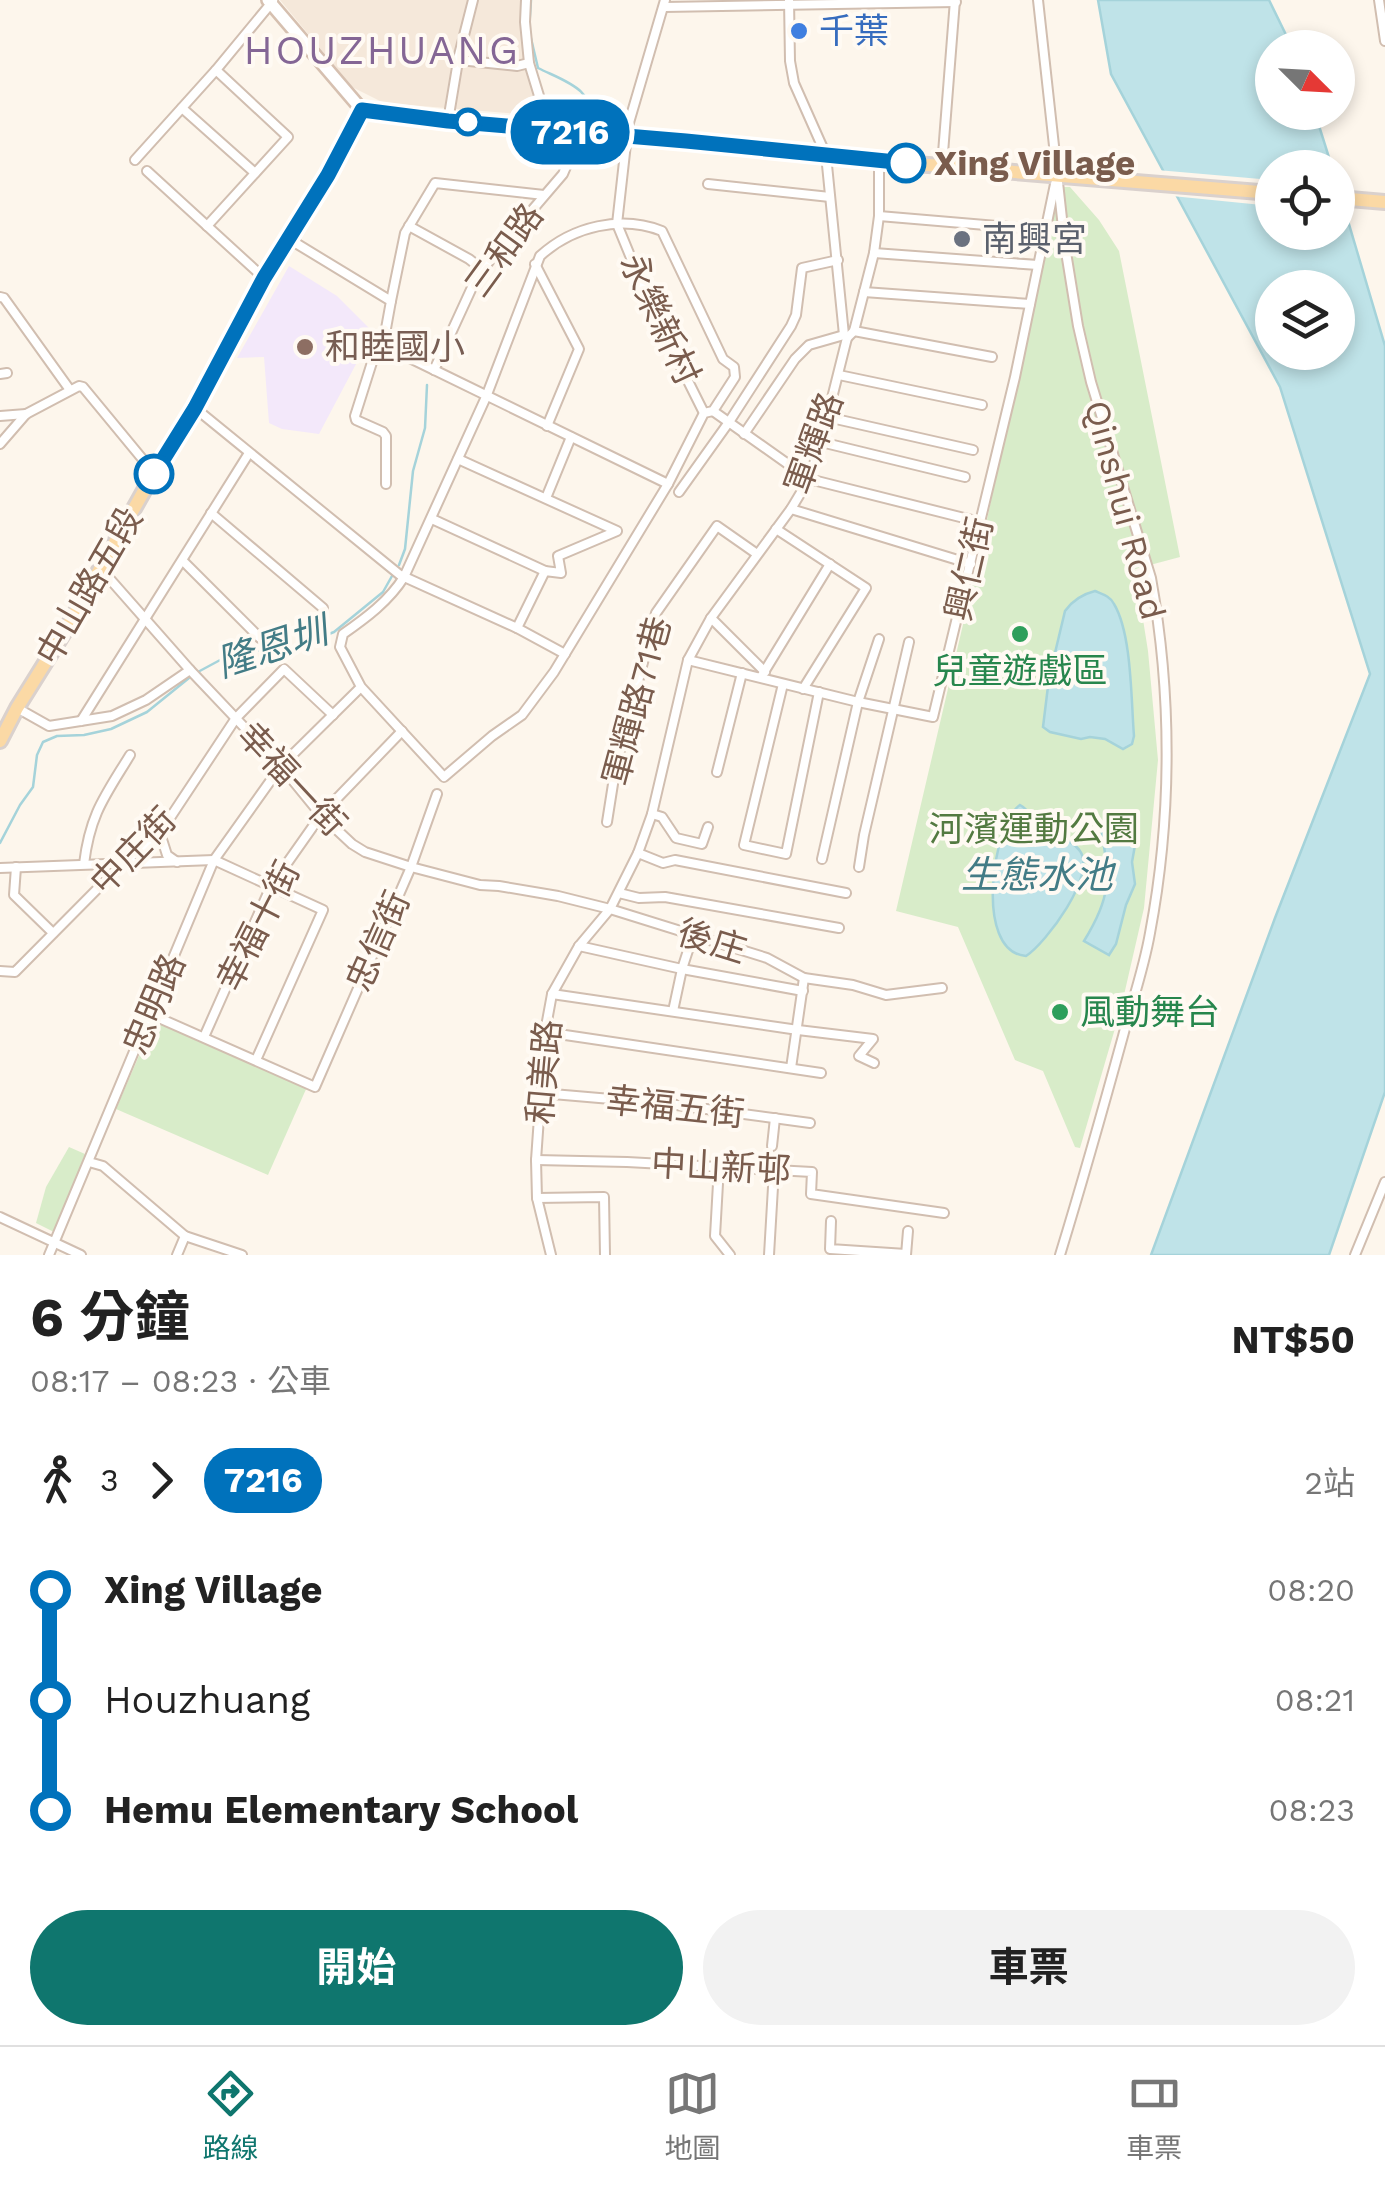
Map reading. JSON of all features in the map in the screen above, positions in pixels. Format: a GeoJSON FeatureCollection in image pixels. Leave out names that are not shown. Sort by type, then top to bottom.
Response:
{"type":"FeatureCollection","features":[{"type":"Feature","properties":{"kind":"main road"},"geometry":{"type":"LineString","coordinates":[[271,1],[362,110],[879,161],[1255,192]]}},
{"type":"Feature","properties":{"kind":"main road","name":"中山路五段"},"geometry":{"type":"LineString","coordinates":[[0,741],[195,408],[264,278],[328,175],[362,110]]}},
{"type":"Feature","properties":{"kind":"main road"},"geometry":{"type":"LineString","coordinates":[[1355,199],[1385,202]]}},
{"type":"Feature","properties":{"kind":"street"},"geometry":{"type":"LineString","coordinates":[[448,121],[473,0]]}},
{"type":"Feature","properties":{"kind":"street"},"geometry":{"type":"LineString","coordinates":[[526,0],[529,62],[540,99],[537,128]]}},
{"type":"Feature","properties":{"kind":"street"},"geometry":{"type":"LineString","coordinates":[[1038,0],[1054,124],[1056,175]]}},
{"type":"Feature","properties":{"kind":"street"},"geometry":{"type":"LineString","coordinates":[[1379,0],[1385,41]]}},
{"type":"Feature","properties":{"kind":"street"},"geometry":{"type":"LineString","coordinates":[[135,160],[216,70],[271,1]]}},
{"type":"Feature","properties":{"kind":"street"},"geometry":{"type":"LineString","coordinates":[[665,3],[956,1],[942,166]]}},
{"type":"Feature","properties":{"kind":"street","name":"軍輝路"},"geometry":{"type":"LineString","coordinates":[[638,852],[652,814],[688,660],[710,618],[809,479],[849,334],[826,154],[794,83],[790,61],[789,2]]}},
{"type":"Feature","properties":{"kind":"street","name":"永樂新村"},"geometry":{"type":"LineString","coordinates":[[665,3],[633,102],[617,224],[652,309],[708,412]]}},
{"type":"Feature","properties":{"kind":"street"},"geometry":{"type":"LineString","coordinates":[[469,61],[517,66],[529,62]]}},
{"type":"Feature","properties":{"kind":"street"},"geometry":{"type":"LineString","coordinates":[[207,226],[288,137],[216,70]]}},
{"type":"Feature","properties":{"kind":"street"},"geometry":{"type":"LineString","coordinates":[[182,108],[254,173]]}},
{"type":"Feature","properties":{"kind":"street","name":"三和路"},"geometry":{"type":"LineString","coordinates":[[434,370],[474,283],[566,167],[572,132]]}},
{"type":"Feature","properties":{"kind":"street"},"geometry":{"type":"LineString","coordinates":[[849,334],[874,253],[879,161]]}},
{"type":"Feature","properties":{"kind":"street"},"geometry":{"type":"LineString","coordinates":[[147,170],[264,278]]}},
{"type":"Feature","properties":{"kind":"street","name":"興仁街"},"geometry":{"type":"LineString","coordinates":[[688,660],[933,718],[1015,377],[1056,175]]}},
{"type":"Feature","properties":{"kind":"street","name":"Qinshui Road"},"geometry":{"type":"LineString","coordinates":[[1056,175],[1091,382],[1151,578],[1163,673],[1167,785],[1150,936],[1060,1255]]}},
{"type":"Feature","properties":{"kind":"street"},"geometry":{"type":"LineString","coordinates":[[386,484],[386,436],[355,416],[374,356],[382,345],[404,233],[435,183],[544,194]]}},
{"type":"Feature","properties":{"kind":"street"},"geometry":{"type":"LineString","coordinates":[[708,184],[830,198]]}},
{"type":"Feature","properties":{"kind":"street"},"geometry":{"type":"LineString","coordinates":[[879,216],[1046,230]]}},
{"type":"Feature","properties":{"kind":"street","name":"永樂新村"},"geometry":{"type":"LineString","coordinates":[[601,224],[649,226],[662,231],[724,359],[734,366],[735,376],[708,412],[565,654],[522,715],[444,777],[361,687],[340,647],[343,634],[365,619],[404,577],[486,396],[535,264],[554,243],[601,224]]}},
{"type":"Feature","properties":{"kind":"street"},"geometry":{"type":"LineString","coordinates":[[408,226],[483,270]]}},
{"type":"Feature","properties":{"kind":"street"},"geometry":{"type":"LineString","coordinates":[[289,239],[390,300]]}},
{"type":"Feature","properties":{"kind":"street"},"geometry":{"type":"LineString","coordinates":[[874,253],[1038,264]]}},
{"type":"Feature","properties":{"kind":"street"},"geometry":{"type":"LineString","coordinates":[[680,492],[791,326],[802,268],[838,260]]}},
{"type":"Feature","properties":{"kind":"street"},"geometry":{"type":"LineString","coordinates":[[535,264],[580,350],[547,426]]}},
{"type":"Feature","properties":{"kind":"street"},"geometry":{"type":"LineString","coordinates":[[864,292],[1030,304]]}},
{"type":"Feature","properties":{"kind":"street"},"geometry":{"type":"LineString","coordinates":[[0,296],[70,390]]}},
{"type":"Feature","properties":{"kind":"street"},"geometry":{"type":"LineString","coordinates":[[744,434],[809,344],[849,334],[992,357]]}},
{"type":"Feature","properties":{"kind":"street"},"geometry":{"type":"LineString","coordinates":[[382,345],[668,484]]}},
{"type":"Feature","properties":{"kind":"street"},"geometry":{"type":"LineString","coordinates":[[838,375],[982,405]]}},
{"type":"Feature","properties":{"kind":"street"},"geometry":{"type":"LineString","coordinates":[[0,444],[26,414],[83,387],[154,474]]}},
{"type":"Feature","properties":{"kind":"street"},"geometry":{"type":"LineString","coordinates":[[195,408],[404,577],[565,654]]}},
{"type":"Feature","properties":{"kind":"street"},"geometry":{"type":"LineString","coordinates":[[708,412],[729,422],[809,479],[980,522]]}},
{"type":"Feature","properties":{"kind":"street"},"geometry":{"type":"LineString","coordinates":[[0,416],[26,414]]}},
{"type":"Feature","properties":{"kind":"street"},"geometry":{"type":"LineString","coordinates":[[827,417],[973,450]]}},
{"type":"Feature","properties":{"kind":"street"},"geometry":{"type":"LineString","coordinates":[[546,498],[571,437]]}},
{"type":"Feature","properties":{"kind":"street"},"geometry":{"type":"LineString","coordinates":[[822,442],[966,476]]}},
{"type":"Feature","properties":{"kind":"street"},"geometry":{"type":"LineString","coordinates":[[81,721],[250,453]]}},
{"type":"Feature","properties":{"kind":"street"},"geometry":{"type":"LineString","coordinates":[[432,519],[545,570],[562,573],[558,556],[617,531],[458,459]]}},
{"type":"Feature","properties":{"kind":"street"},"geometry":{"type":"LineString","coordinates":[[791,509],[971,564]]}},
{"type":"Feature","properties":{"kind":"street"},"geometry":{"type":"LineString","coordinates":[[211,512],[323,608]]}},
{"type":"Feature","properties":{"kind":"street","name":"軍輝路71巷"},"geometry":{"type":"LineString","coordinates":[[606,822],[616,765],[656,613],[717,526],[757,554]]}},
{"type":"Feature","properties":{"kind":"street"},"geometry":{"type":"LineString","coordinates":[[776,530],[866,588],[803,688]]}},
{"type":"Feature","properties":{"kind":"street"},"geometry":{"type":"LineString","coordinates":[[184,561],[260,639]]}},
{"type":"Feature","properties":{"kind":"street"},"geometry":{"type":"LineString","coordinates":[[710,618],[763,675],[830,564]]}},
{"type":"Feature","properties":{"kind":"street","name":"幸福一街"},"geometry":{"type":"LineString","coordinates":[[101,569],[321,815],[352,844],[410,868],[480,885]]}},
{"type":"Feature","properties":{"kind":"street"},"geometry":{"type":"LineString","coordinates":[[517,628],[545,570]]}},
{"type":"Feature","properties":{"kind":"street"},"geometry":{"type":"LineString","coordinates":[[822,859],[858,702],[878,639]]}},
{"type":"Feature","properties":{"kind":"street"},"geometry":{"type":"LineString","coordinates":[[859,867],[910,642]]}},
{"type":"Feature","properties":{"kind":"street","name":"中庄街"},"geometry":{"type":"LineString","coordinates":[[0,974],[15,972],[122,864],[160,833],[236,718],[284,668],[333,714]]}},
{"type":"Feature","properties":{"kind":"street"},"geometry":{"type":"LineString","coordinates":[[17,708],[49,726],[112,716],[132,708],[190,670]]}},
{"type":"Feature","properties":{"kind":"street"},"geometry":{"type":"LineString","coordinates":[[717,772],[742,673]]}},
{"type":"Feature","properties":{"kind":"street"},"geometry":{"type":"LineString","coordinates":[[783,684],[744,845],[786,854],[818,692]]}},
{"type":"Feature","properties":{"kind":"street"},"geometry":{"type":"LineString","coordinates":[[281,766],[361,687]]}},
{"type":"Feature","properties":{"kind":"street","name":"幸福十街"},"geometry":{"type":"LineString","coordinates":[[204,1038],[270,886],[321,815],[402,731]]}},
{"type":"Feature","properties":{"kind":"street"},"geometry":{"type":"LineString","coordinates":[[84,864],[96,810],[130,754]]}},
{"type":"Feature","properties":{"kind":"street","name":"忠明路"},"geometry":{"type":"LineString","coordinates":[[49,1255],[214,860],[281,766]]}},
{"type":"Feature","properties":{"kind":"street","name":"忠信街"},"geometry":{"type":"LineString","coordinates":[[256,1060],[315,1087],[410,868],[437,794]]}},
{"type":"Feature","properties":{"kind":"street"},"geometry":{"type":"LineString","coordinates":[[652,814],[662,817],[676,838],[702,844],[708,826]]}},
{"type":"Feature","properties":{"kind":"street"},"geometry":{"type":"LineString","coordinates":[[160,833],[167,856],[176,862]]}},
{"type":"Feature","properties":{"kind":"street"},"geometry":{"type":"LineString","coordinates":[[638,852],[663,863],[675,860],[846,892]]}},
{"type":"Feature","properties":{"kind":"street","name":"和美路"},"geometry":{"type":"LineString","coordinates":[[551,1255],[537,1198],[536,1160],[545,1032],[552,994],[579,946],[610,909],[638,852]]}},
{"type":"Feature","properties":{"kind":"street"},"geometry":{"type":"LineString","coordinates":[[0,868],[214,860],[323,910],[256,1060],[150,1014]]}},
{"type":"Feature","properties":{"kind":"street"},"geometry":{"type":"LineString","coordinates":[[16,867],[14,895],[53,933]]}},
{"type":"Feature","properties":{"kind":"street","name":"後庄"},"geometry":{"type":"LineString","coordinates":[[480,885],[558,896],[610,909],[767,958],[804,978],[886,995],[942,988]]}},
{"type":"Feature","properties":{"kind":"street"},"geometry":{"type":"LineString","coordinates":[[619,893],[639,898],[664,897],[839,928]]}},
{"type":"Feature","properties":{"kind":"street"},"geometry":{"type":"LineString","coordinates":[[673,1011],[693,935]]}},
{"type":"Feature","properties":{"kind":"street","name":"後庄"},"geometry":{"type":"LineString","coordinates":[[579,946],[803,991]]}},
{"type":"Feature","properties":{"kind":"street"},"geometry":{"type":"LineString","coordinates":[[791,1068],[804,978]]}},
{"type":"Feature","properties":{"kind":"street","name":"後庄"},"geometry":{"type":"LineString","coordinates":[[552,994],[874,1039],[859,1056],[874,1063]]}},
{"type":"Feature","properties":{"kind":"street"},"geometry":{"type":"LineString","coordinates":[[545,1032],[821,1073]]}},
{"type":"Feature","properties":{"kind":"street","name":"幸福五街"},"geometry":{"type":"LineString","coordinates":[[541,1093],[669,1104],[810,1123]]}},
{"type":"Feature","properties":{"kind":"street"},"geometry":{"type":"LineString","coordinates":[[772,1146],[775,1118]]}},
{"type":"Feature","properties":{"kind":"street","name":"中山新邨"},"geometry":{"type":"LineString","coordinates":[[536,1160],[812,1172],[811,1194],[944,1213]]}},
{"type":"Feature","properties":{"kind":"street"},"geometry":{"type":"LineString","coordinates":[[88,1162],[103,1166],[186,1236],[242,1254]]}},
{"type":"Feature","properties":{"kind":"street"},"geometry":{"type":"LineString","coordinates":[[719,1166],[716,1236],[730,1255]]}},
{"type":"Feature","properties":{"kind":"street"},"geometry":{"type":"LineString","coordinates":[[769,1255],[774,1170]]}},
{"type":"Feature","properties":{"kind":"street"},"geometry":{"type":"LineString","coordinates":[[1355,1255],[1385,1182]]}},
{"type":"Feature","properties":{"kind":"street"},"geometry":{"type":"LineString","coordinates":[[537,1198],[604,1197],[605,1255]]}},
{"type":"Feature","properties":{"kind":"street"},"geometry":{"type":"LineString","coordinates":[[0,1218],[81,1255]]}},
{"type":"Feature","properties":{"kind":"street"},"geometry":{"type":"LineString","coordinates":[[831,1221],[830,1249],[906,1254],[908,1231]]}},
{"type":"Feature","properties":{"kind":"street"},"geometry":{"type":"LineString","coordinates":[[176,1255],[186,1236]]}},
{"type":"Feature","properties":{"kind":"shaded area"},"geometry":{"type":"Polygon","coordinates":[[[280,0],[521,0],[535,101],[530,115],[384,103],[352,87],[280,0]]]}},
{"type":"Feature","properties":{"kind":"shaded area","name":"和睦國小"},"geometry":{"type":"Polygon","coordinates":[[[289,266],[337,296],[373,332],[319,434],[282,429],[269,423],[264,357],[237,358],[289,266]]]}},
{"type":"Feature","properties":{"kind":"green space","name":"河濱運動公園"},"geometry":{"type":"Polygon","coordinates":[[[1056,187],[1070,187],[1119,251],[1180,557],[1135,569],[1148,651],[1158,760],[1144,908],[1121,1008],[1080,1148],[1075,1147],[1043,1071],[1015,1060],[958,927],[896,911],[983,539],[1056,187]]]}},
{"type":"Feature","properties":{"kind":"green space"},"geometry":{"type":"Polygon","coordinates":[[[154,1021],[307,1087],[268,1175],[116,1109],[154,1021]]]}},
{"type":"Feature","properties":{"kind":"green space"},"geometry":{"type":"Polygon","coordinates":[[[69,1147],[85,1154],[54,1232],[36,1223],[46,1187],[69,1147]]]}},
{"type":"Feature","properties":{"kind":"water"},"geometry":{"type":"Polygon","coordinates":[[[1098,0],[1269,0],[1284,30],[1255,30],[1255,130],[1320,130],[1327,150],[1255,150],[1255,250],[1355,250],[1355,245],[1385,346],[1385,1092],[1329,1255],[1151,1255],[1370,674],[1280,387],[1271,370],[1355,370],[1355,270],[1255,270],[1255,341],[1111,74],[1098,0]]]}},
{"type":"Feature","properties":{"kind":"water"},"geometry":{"type":"Polygon","coordinates":[[[1095,591],[1114,604],[1124,632],[1134,736],[1132,744],[1123,749],[1105,739],[1081,739],[1043,727],[1049,678],[1065,611],[1078,598],[1095,591]]]}},
{"type":"Feature","properties":{"kind":"water","name":"生態水池"},"geometry":{"type":"Polygon","coordinates":[[[1020,805],[1041,826],[1077,847],[1083,862],[1082,876],[1067,908],[1026,956],[1009,949],[999,933],[993,886],[1002,836],[1010,816],[1020,805]]]}},
{"type":"Feature","properties":{"kind":"water"},"geometry":{"type":"Polygon","coordinates":[[[1113,818],[1133,823],[1137,834],[1132,862],[1135,884],[1109,955],[1084,941],[1100,911],[1106,886],[1101,827],[1113,818]]]}},
{"type":"Feature","properties":{"kind":"pier"},"geometry":{"type":"Polygon","coordinates":[[[1157,170],[1255,179],[1255,204],[1172,196],[1157,170]]]}},
{"type":"Feature","properties":{"kind":"waterway","name":"隆恩圳"},"geometry":{"type":"LineString","coordinates":[[531,0],[529,30],[538,68],[583,94],[591,112],[590,124]]}},
{"type":"Feature","properties":{"kind":"waterway","name":"隆恩圳"},"geometry":{"type":"LineString","coordinates":[[399,565],[405,549],[413,471],[425,428],[427,385]]}},
{"type":"Feature","properties":{"kind":"waterway","name":"隆恩圳"},"geometry":{"type":"LineString","coordinates":[[196,673],[235,652],[284,652],[334,632],[383,592],[392,576]]}},
{"type":"Feature","properties":{"kind":"waterway","name":"隆恩圳"},"geometry":{"type":"LineString","coordinates":[[0,843],[33,787],[37,755],[43,742],[57,736],[111,729],[147,712],[189,678]]}},
{"type":"Feature","properties":{"kind":"bus line","name":"7216"},"geometry":{"type":"LineString","coordinates":[[154,474],[362,110],[906,163]]}},
{"type":"Feature","properties":{"kind":"place","name":"千葉"},"geometry":{"type":"Point","coordinates":[799,31]}},
{"type":"Feature","properties":{"kind":"place","name":"Xing Village"},"geometry":{"type":"Point","coordinates":[906,163]}},
{"type":"Feature","properties":{"kind":"place","name":"南興宮"},"geometry":{"type":"Point","coordinates":[962,239]}},
{"type":"Feature","properties":{"kind":"place","name":"和睦國小"},"geometry":{"type":"Point","coordinates":[305,347]}},
{"type":"Feature","properties":{"kind":"place","name":"兒童遊戲區"},"geometry":{"type":"Point","coordinates":[1020,634]}},
{"type":"Feature","properties":{"kind":"place","name":"風動舞台"},"geometry":{"type":"Point","coordinates":[1060,1012]}},
{"type":"Feature","properties":{"kind":"district","name":"HOUZHUANG"},"geometry":{"type":"Point","coordinates":[382,50]}}]}
